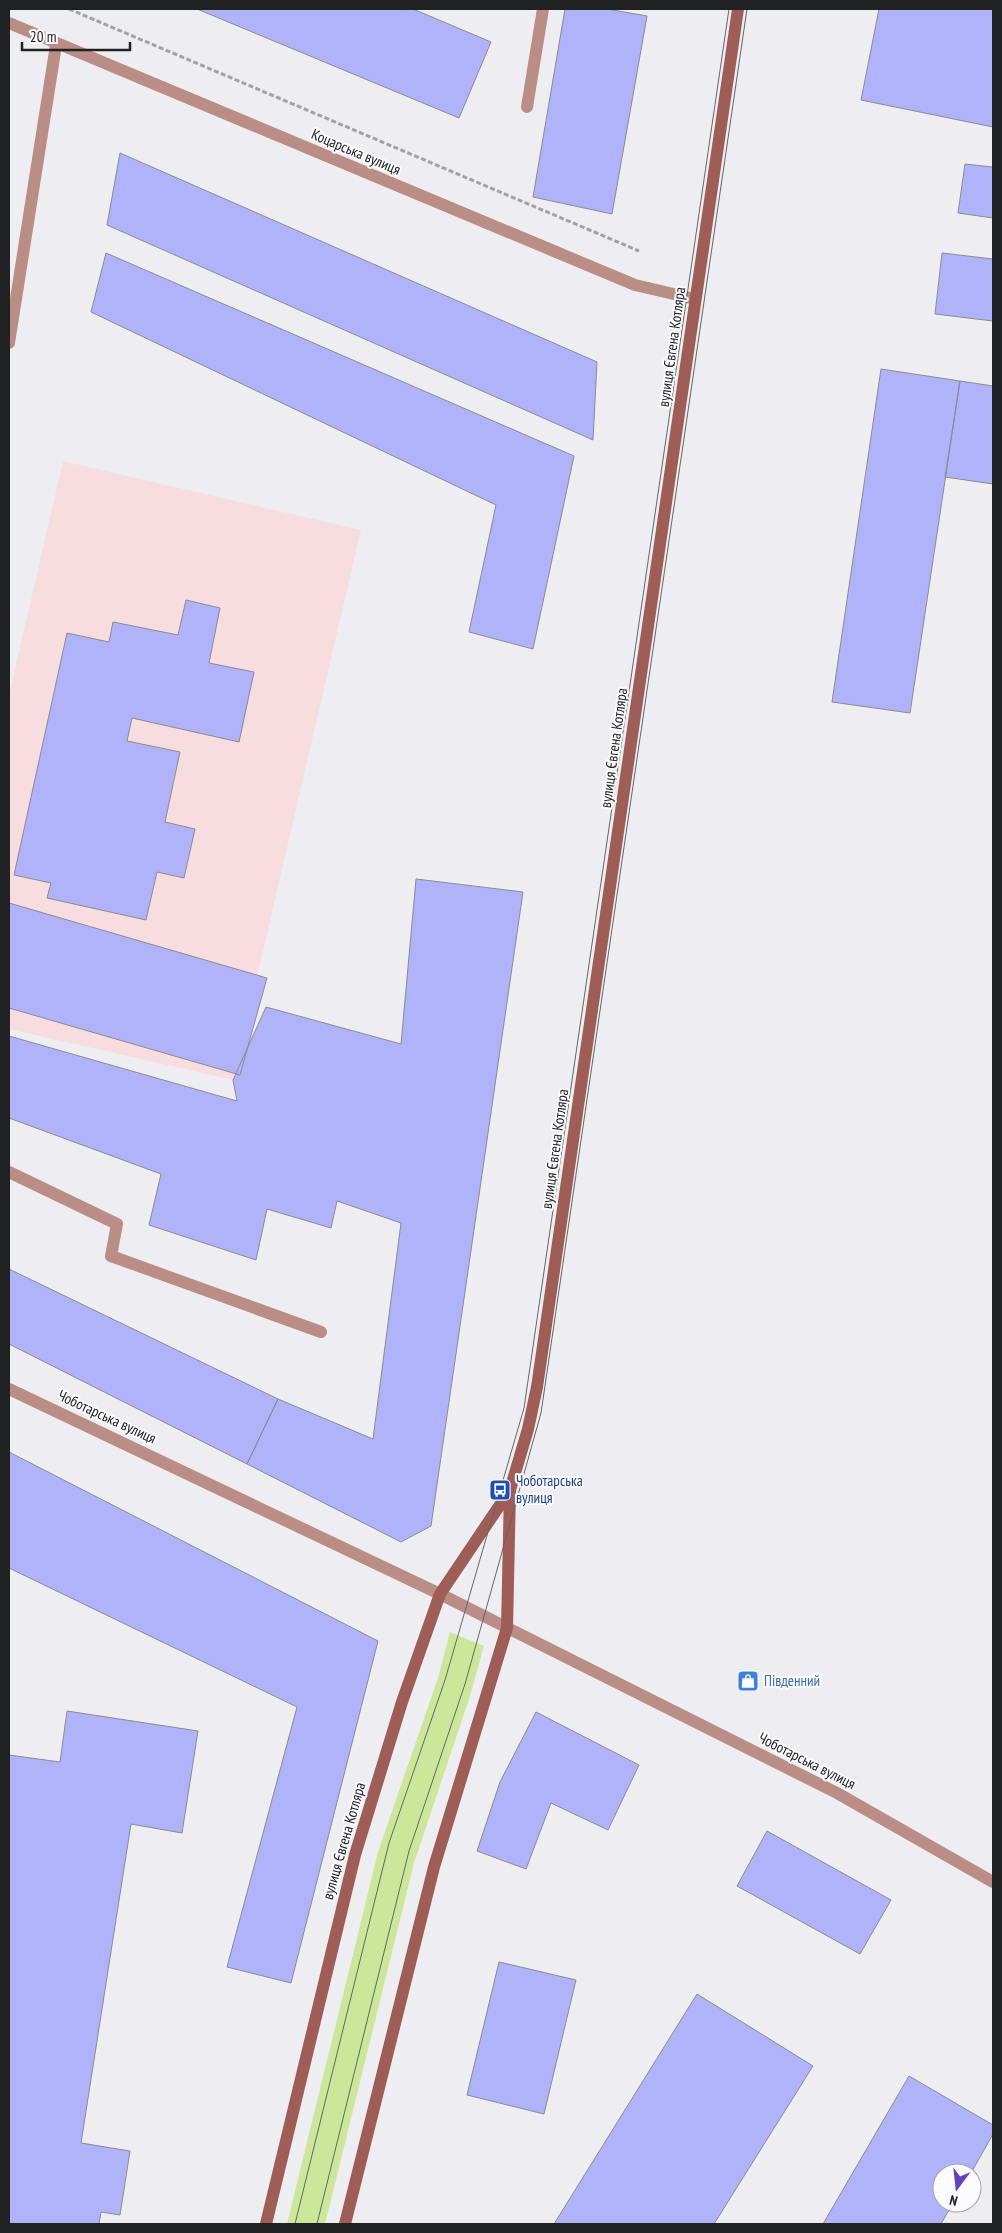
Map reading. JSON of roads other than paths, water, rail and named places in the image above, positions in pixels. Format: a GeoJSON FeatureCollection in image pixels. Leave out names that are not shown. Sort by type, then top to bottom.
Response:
{"type":"FeatureCollection","features":[{"type":"Feature","properties":{"kind":"main road","name":"вулиця Євгена Котляра"},"geometry":{"type":"LineString","coordinates":[[345,2224],[434,1867],[507,1628],[510,1490],[528,1429],[537,1387],[738,9]]}},
{"type":"Feature","properties":{"kind":"main road","name":"вулиця Євгена Котляра"},"geometry":{"type":"LineString","coordinates":[[266,2224],[355,1855],[402,1702],[440,1594],[510,1490]]}},
{"type":"Feature","properties":{"kind":"street"},"geometry":{"type":"LineString","coordinates":[[527,107],[543,9]]}},
{"type":"Feature","properties":{"kind":"street","name":"Коцарська вулиця"},"geometry":{"type":"LineString","coordinates":[[9,23],[56,45],[635,285],[695,299]]}},
{"type":"Feature","properties":{"kind":"street"},"geometry":{"type":"LineString","coordinates":[[9,343],[56,45]]}},
{"type":"Feature","properties":{"kind":"street"},"geometry":{"type":"LineString","coordinates":[[9,1172],[117,1224],[111,1256],[321,1332]]}},
{"type":"Feature","properties":{"kind":"street","name":"Чоботарська вулиця"},"geometry":{"type":"LineString","coordinates":[[9,1389],[440,1594],[837,1793],[993,1882]]}},
{"type":"Feature","properties":{"kind":"tram line"},"geometry":{"type":"LineString","coordinates":[[295,2224],[389,1843],[445,1680],[524,1408],[729,9]]}},
{"type":"Feature","properties":{"kind":"tram line"},"geometry":{"type":"LineString","coordinates":[[317,2224],[409,1851],[465,1684],[541,1413],[747,9]]}},
{"type":"Feature","properties":{"kind":"place","name":"Чоботарська вулиця"},"geometry":{"type":"Point","coordinates":[500,1490]}},
{"type":"Feature","properties":{"kind":"place","name":"Південний"},"geometry":{"type":"Point","coordinates":[748,1681]}}]}
